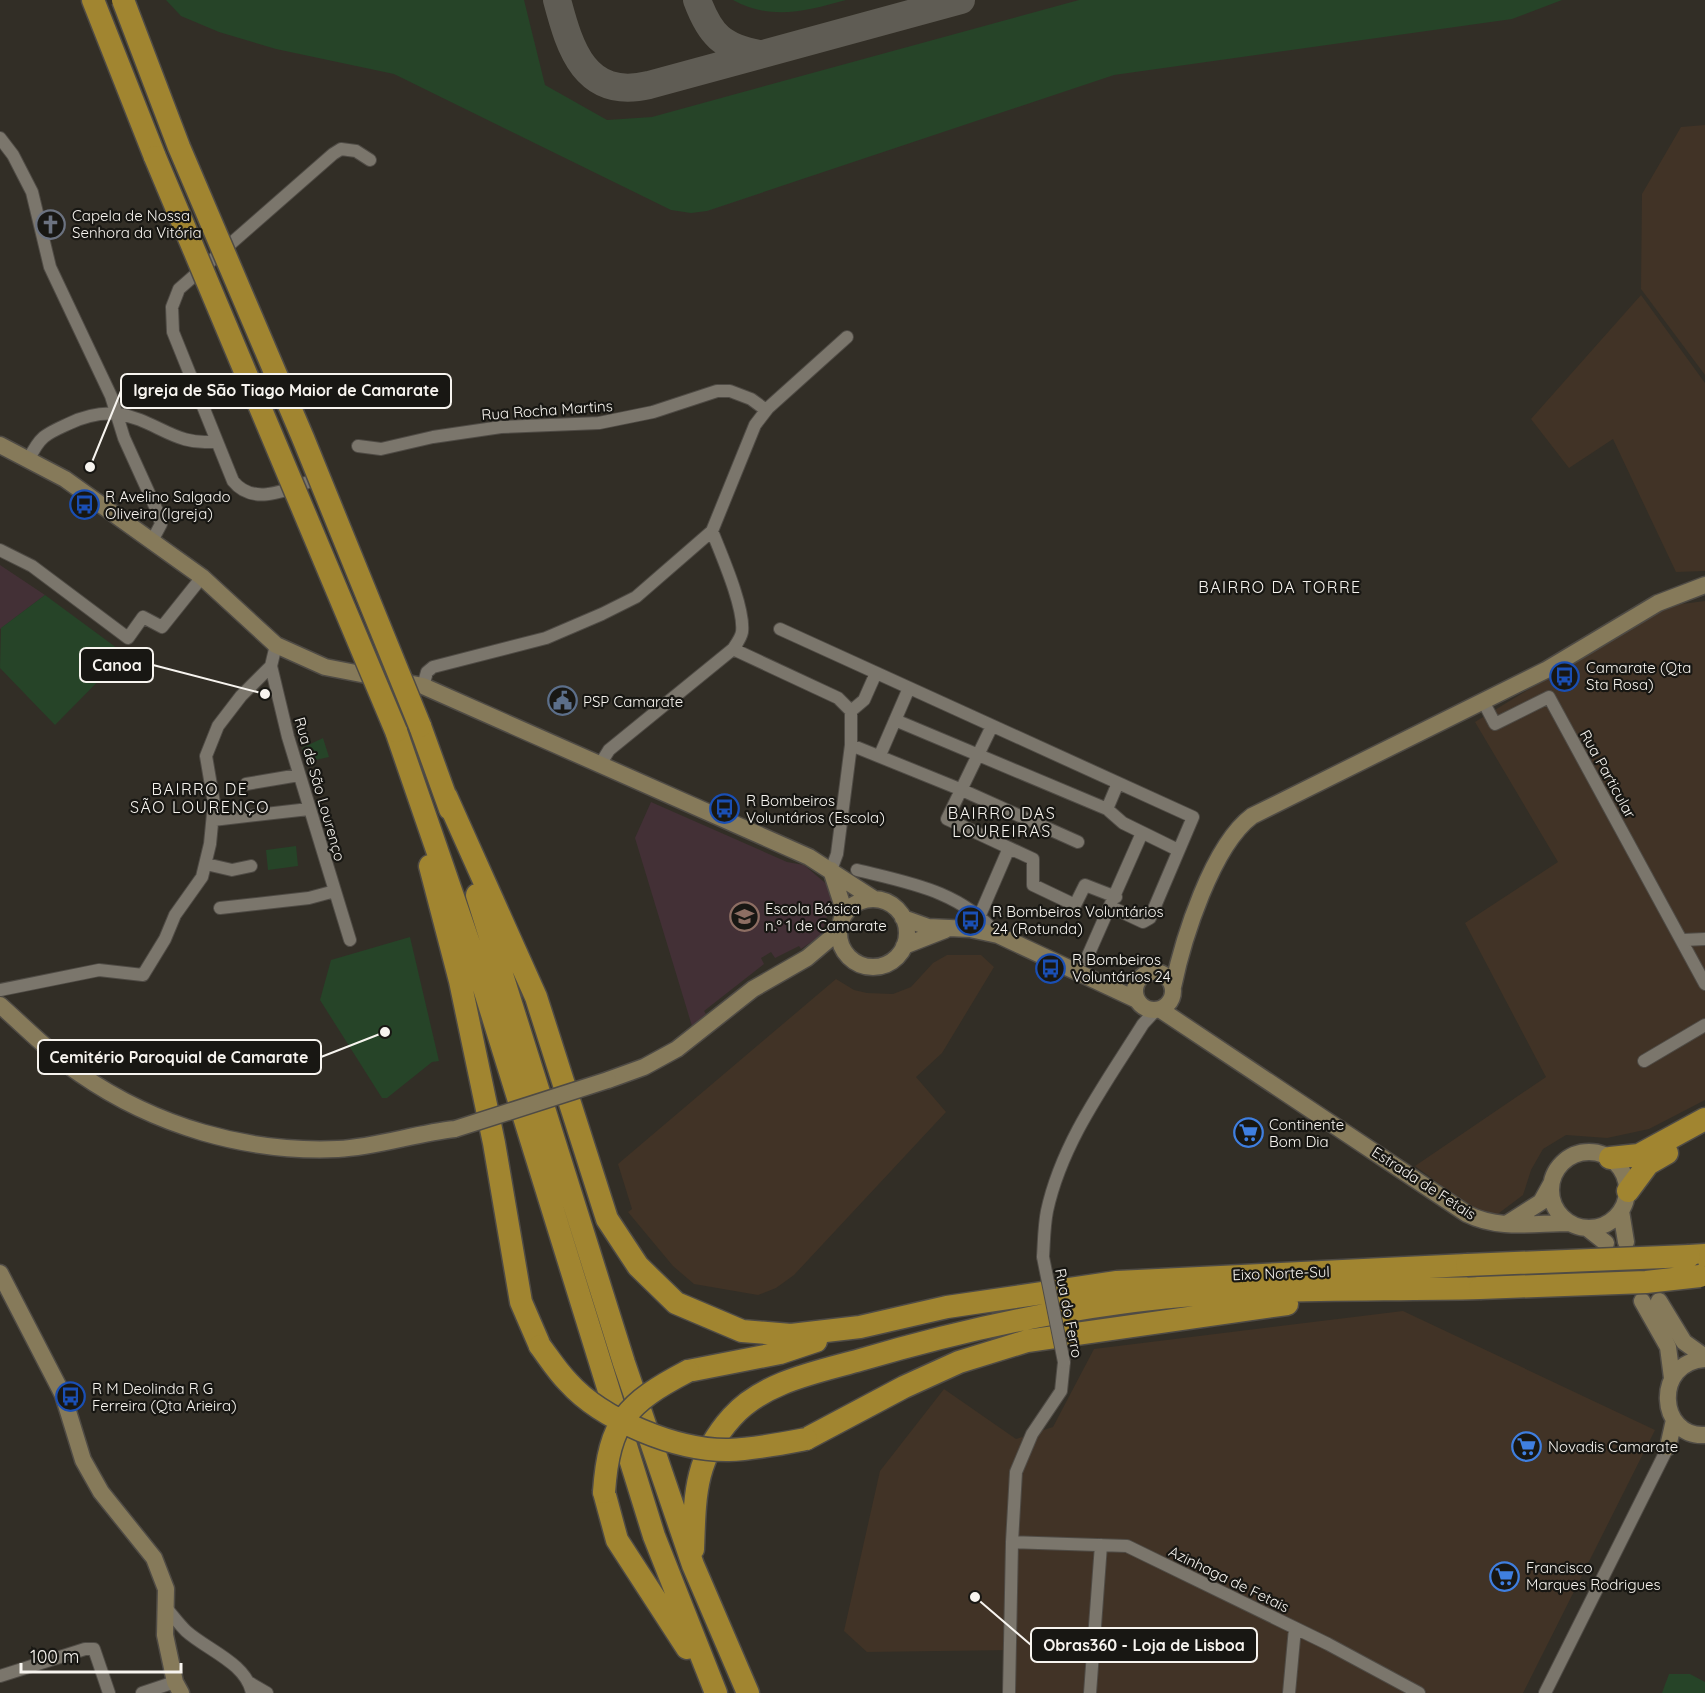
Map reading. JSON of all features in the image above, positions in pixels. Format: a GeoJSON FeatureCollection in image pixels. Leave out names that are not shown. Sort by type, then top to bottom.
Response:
{"type":"FeatureCollection","features":[{"type":"Feature","properties":{"kind":"highway"},"geometry":{"type":"LineString","coordinates":[[93,0],[155,157],[398,736],[479,972],[654,1536],[716,1693]]}},
{"type":"Feature","properties":{"kind":"highway"},"geometry":{"type":"LineString","coordinates":[[123,0],[179,147],[303,438],[420,726],[446,796],[624,1364],[693,1565],[748,1693]]}},
{"type":"Feature","properties":{"kind":"highway"},"geometry":{"type":"LineString","coordinates":[[398,736],[405,785],[433,877],[460,981],[494,1143],[521,1302],[540,1346],[568,1383],[601,1410],[634,1427],[674,1441],[726,1450],[765,1447],[806,1439],[904,1387],[959,1362],[1027,1341],[1370,1291]]}},
{"type":"Feature","properties":{"kind":"highway"},"geometry":{"type":"LineString","coordinates":[[446,796],[536,997],[607,1219],[638,1266],[676,1303],[742,1331],[791,1335],[860,1327]]}},
{"type":"Feature","properties":{"kind":"highway"},"geometry":{"type":"LineString","coordinates":[[1610,1158],[1639,1155],[1705,1119]]}},
{"type":"Feature","properties":{"kind":"highway"},"geometry":{"type":"LineString","coordinates":[[1624,1201],[1648,1164],[1705,1133]]}},
{"type":"Feature","properties":{"kind":"highway","name":"Eixo Norte-Sul"},"geometry":{"type":"LineString","coordinates":[[860,1327],[947,1307],[1117,1282],[1467,1265],[1702,1267]]}},
{"type":"Feature","properties":{"kind":"highway","name":"Eixo Norte-Sul"},"geometry":{"type":"LineString","coordinates":[[1370,1291],[1480,1288],[1644,1292],[1702,1267]]}},
{"type":"Feature","properties":{"kind":"highway"},"geometry":{"type":"LineString","coordinates":[[693,1565],[699,1471],[714,1438],[733,1415],[752,1400],[790,1381],[989,1324],[1120,1302],[1220,1294],[1370,1291]]}},
{"type":"Feature","properties":{"kind":"highway"},"geometry":{"type":"LineString","coordinates":[[716,1693],[617,1540],[604,1492],[606,1459],[630,1409],[649,1392],[688,1371],[780,1353],[860,1327]]}},
{"type":"Feature","properties":{"kind":"street"},"geometry":{"type":"LineString","coordinates":[[0,138],[13,155],[32,192],[50,267],[161,519],[160,529],[152,541]]}},
{"type":"Feature","properties":{"kind":"street"},"geometry":{"type":"LineString","coordinates":[[328,475],[264,495],[253,495],[238,487],[233,481],[173,332],[172,307],[179,289],[341,149],[356,151],[370,160]]}},
{"type":"Feature","properties":{"kind":"street"},"geometry":{"type":"LineString","coordinates":[[423,686],[427,672],[441,664],[546,638],[636,597],[712,531],[756,425],[766,410],[847,337]]}},
{"type":"Feature","properties":{"kind":"street","name":"Rua Rocha Martins"},"geometry":{"type":"LineString","coordinates":[[358,446],[381,449],[433,437],[501,427],[598,423],[653,412],[717,391],[730,391],[751,399],[766,410]]}},
{"type":"Feature","properties":{"kind":"street"},"geometry":{"type":"LineString","coordinates":[[30,459],[38,441],[47,434],[85,416],[116,413],[142,420],[192,442],[217,441]]}},
{"type":"Feature","properties":{"kind":"street"},"geometry":{"type":"LineString","coordinates":[[0,445],[65,479],[202,577],[276,645],[325,668],[423,686],[809,857],[874,899],[891,904],[903,918],[906,927],[904,946],[898,956],[879,966],[857,963],[848,956],[840,940],[839,931],[845,913],[853,905],[874,899]]}},
{"type":"Feature","properties":{"kind":"street"},"geometry":{"type":"LineString","coordinates":[[601,763],[609,750],[734,649],[742,630],[741,620],[729,573],[712,531]]}},
{"type":"Feature","properties":{"kind":"street"},"geometry":{"type":"LineString","coordinates":[[0,550],[32,567],[128,638],[144,617],[162,627],[202,577]]}},
{"type":"Feature","properties":{"kind":"street"},"geometry":{"type":"LineString","coordinates":[[1181,948],[1147,975],[1135,988],[1148,1011],[1167,1006],[1174,990],[1181,948],[1223,848],[1238,827],[1266,808],[1546,670],[1658,603],[1683,591],[1705,585]]}},
{"type":"Feature","properties":{"kind":"street"},"geometry":{"type":"LineString","coordinates":[[780,629],[1193,817],[1150,918],[1143,922],[1085,885],[1075,905],[1033,885],[1033,859],[947,819],[992,726]]}},
{"type":"Feature","properties":{"kind":"street","name":"Rua de São Lourenço"},"geometry":{"type":"LineString","coordinates":[[276,645],[272,666],[299,775],[350,940]]}},
{"type":"Feature","properties":{"kind":"street"},"geometry":{"type":"LineString","coordinates":[[734,649],[838,698],[851,711],[851,745],[837,854],[831,870],[845,913]]}},
{"type":"Feature","properties":{"kind":"street"},"geometry":{"type":"LineString","coordinates":[[0,990],[99,970],[143,975],[165,939],[175,915],[202,877],[206,864],[214,803],[206,756],[218,726],[241,696],[272,666]]}},
{"type":"Feature","properties":{"kind":"street"},"geometry":{"type":"LineString","coordinates":[[851,711],[864,700],[876,673]]}},
{"type":"Feature","properties":{"kind":"street"},"geometry":{"type":"LineString","coordinates":[[880,755],[909,688]]}},
{"type":"Feature","properties":{"kind":"street","name":"Rua Particular"},"geometry":{"type":"LineString","coordinates":[[1482,702],[1495,724],[1548,697],[1683,940],[1705,984]]}},
{"type":"Feature","properties":{"kind":"street"},"geometry":{"type":"LineString","coordinates":[[895,720],[1107,809],[1123,823],[1178,850]]}},
{"type":"Feature","properties":{"kind":"street"},"geometry":{"type":"LineString","coordinates":[[851,745],[962,790],[1078,842]]}},
{"type":"Feature","properties":{"kind":"street"},"geometry":{"type":"LineString","coordinates":[[246,784],[299,775]]}},
{"type":"Feature","properties":{"kind":"street"},"geometry":{"type":"LineString","coordinates":[[1107,809],[1118,783]]}},
{"type":"Feature","properties":{"kind":"street"},"geometry":{"type":"LineString","coordinates":[[213,820],[309,809]]}},
{"type":"Feature","properties":{"kind":"street"},"geometry":{"type":"LineString","coordinates":[[1086,960],[1142,833]]}},
{"type":"Feature","properties":{"kind":"street"},"geometry":{"type":"LineString","coordinates":[[980,915],[1009,848]]}},
{"type":"Feature","properties":{"kind":"street"},"geometry":{"type":"LineString","coordinates":[[206,864],[232,870],[251,866]]}},
{"type":"Feature","properties":{"kind":"street"},"geometry":{"type":"LineString","coordinates":[[857,870],[933,890],[980,915],[998,935]]}},
{"type":"Feature","properties":{"kind":"street"},"geometry":{"type":"LineString","coordinates":[[220,908],[309,898],[335,891]]}},
{"type":"Feature","properties":{"kind":"street"},"geometry":{"type":"LineString","coordinates":[[903,918],[947,930]]}},
{"type":"Feature","properties":{"kind":"street","name":"Estrada de Fetais"},"geometry":{"type":"LineString","coordinates":[[947,930],[970,929],[998,935],[1042,954],[1148,1011],[1196,1033],[1467,1214],[1485,1222],[1505,1224],[1570,1223]]}},
{"type":"Feature","properties":{"kind":"street"},"geometry":{"type":"LineString","coordinates":[[904,946],[947,930]]}},
{"type":"Feature","properties":{"kind":"street"},"geometry":{"type":"LineString","coordinates":[[0,1005],[79,1073],[124,1101],[209,1134],[269,1147],[339,1149],[455,1129],[644,1067],[676,1049],[753,989],[807,958],[839,931]]}},
{"type":"Feature","properties":{"kind":"street"},"geometry":{"type":"LineString","coordinates":[[1683,940],[1705,939]]}},
{"type":"Feature","properties":{"kind":"street"},"geometry":{"type":"LineString","coordinates":[[807,958],[848,956]]}},
{"type":"Feature","properties":{"kind":"street"},"geometry":{"type":"LineString","coordinates":[[1100,984],[1147,975],[1166,975],[1174,990]]}},
{"type":"Feature","properties":{"kind":"street","name":"Estrada de Fetais"},"geometry":{"type":"LineString","coordinates":[[1174,990],[1196,1033]]}},
{"type":"Feature","properties":{"kind":"street","name":"Rua do Ferro"},"geometry":{"type":"LineString","coordinates":[[1009,1693],[1016,1472],[1032,1434],[1060,1391],[1064,1362],[1043,1257],[1046,1214],[1056,1176],[1086,1116],[1148,1011]]}},
{"type":"Feature","properties":{"kind":"street"},"geometry":{"type":"LineString","coordinates":[[1644,1061],[1705,1025]]}},
{"type":"Feature","properties":{"kind":"street"},"geometry":{"type":"LineString","coordinates":[[1505,1224],[1527,1214],[1541,1202],[1556,1170],[1567,1159],[1580,1152],[1596,1152],[1610,1158],[1620,1166],[1626,1178],[1624,1201],[1626,1242]]}},
{"type":"Feature","properties":{"kind":"street"},"geometry":{"type":"LineString","coordinates":[[1551,1184],[1552,1200],[1558,1213],[1570,1223],[1587,1228],[1606,1242]]}},
{"type":"Feature","properties":{"kind":"street"},"geometry":{"type":"LineString","coordinates":[[1587,1228],[1600,1227],[1612,1221],[1624,1201]]}},
{"type":"Feature","properties":{"kind":"street"},"geometry":{"type":"LineString","coordinates":[[0,1273],[63,1395],[83,1460],[101,1492],[154,1558],[166,1589],[165,1635],[178,1687],[142,1693]]}},
{"type":"Feature","properties":{"kind":"street"},"geometry":{"type":"LineString","coordinates":[[1644,1292],[1668,1347],[1672,1365],[1672,1378],[1667,1392],[1668,1407],[1680,1425],[1705,1435]]}},
{"type":"Feature","properties":{"kind":"street"},"geometry":{"type":"LineString","coordinates":[[1659,1300],[1684,1342],[1705,1358]]}},
{"type":"Feature","properties":{"kind":"street"},"geometry":{"type":"LineString","coordinates":[[1672,1378],[1682,1366],[1705,1358]]}},
{"type":"Feature","properties":{"kind":"street"},"geometry":{"type":"LineString","coordinates":[[1545,1693],[1680,1425]]}},
{"type":"Feature","properties":{"kind":"street","name":"Azinhaga de Fetais"},"geometry":{"type":"LineString","coordinates":[[1012,1542],[1127,1546],[1295,1628],[1419,1693]]}},
{"type":"Feature","properties":{"kind":"street"},"geometry":{"type":"LineString","coordinates":[[1090,1693],[1101,1545]]}},
{"type":"Feature","properties":{"kind":"street"},"geometry":{"type":"LineString","coordinates":[[167,1610],[186,1630],[241,1672],[251,1688],[267,1693]]}},
{"type":"Feature","properties":{"kind":"street"},"geometry":{"type":"LineString","coordinates":[[1289,1693],[1295,1628]]}},
{"type":"Feature","properties":{"kind":"street"},"geometry":{"type":"LineString","coordinates":[[0,1676],[85,1649],[94,1649],[109,1693]]}},
{"type":"Feature","properties":{"kind":"shaded area"},"geometry":{"type":"Polygon","coordinates":[[[1705,125],[1705,375],[1641,289],[1642,194],[1681,127],[1705,125]]]}},
{"type":"Feature","properties":{"kind":"shaded area"},"geometry":{"type":"Polygon","coordinates":[[[1641,295],[1705,383],[1705,571],[1676,572],[1613,439],[1569,468],[1531,419],[1641,295]]]}},
{"type":"Feature","properties":{"kind":"shaded area"},"geometry":{"type":"Polygon","coordinates":[[[0,565],[45,595],[0,629],[0,565]]]}},
{"type":"Feature","properties":{"kind":"shaded area"},"geometry":{"type":"Polygon","coordinates":[[[1705,601],[1705,1100],[1649,1129],[1607,1138],[1566,1135],[1543,1149],[1531,1170],[1523,1195],[1495,1216],[1477,1212],[1415,1166],[1546,1077],[1465,923],[1558,862],[1475,722],[1666,606],[1705,601]]]}},
{"type":"Feature","properties":{"kind":"shaded area","name":"Escola Básica n.º 1 de Camarate"},"geometry":{"type":"Polygon","coordinates":[[[651,802],[787,862],[804,865],[830,887],[833,900],[820,936],[801,949],[799,946],[775,958],[771,952],[761,958],[764,964],[704,1011],[706,1014],[692,1026],[635,838],[651,802]]]}},
{"type":"Feature","properties":{"kind":"shaded area"},"geometry":{"type":"Polygon","coordinates":[[[947,955],[981,955],[994,967],[942,1053],[916,1077],[946,1112],[794,1275],[776,1288],[758,1295],[694,1284],[673,1266],[628,1212],[632,1209],[618,1164],[836,979],[854,990],[893,994],[911,987],[933,963],[947,955]]]}},
{"type":"Feature","properties":{"kind":"shaded area"},"geometry":{"type":"Polygon","coordinates":[[[1403,1311],[1655,1430],[1523,1693],[1011,1693],[1014,1650],[867,1652],[844,1631],[880,1471],[944,1389],[1016,1439],[1053,1427],[1094,1349],[1403,1311]]]}},
{"type":"Feature","properties":{"kind":"green space"},"geometry":{"type":"Polygon","coordinates":[[[166,0],[524,0],[545,85],[607,120],[652,117],[1079,0],[1562,0],[1512,19],[1114,75],[707,211],[691,213],[671,210],[394,74],[276,49],[219,32],[181,16],[166,0]]]}},
{"type":"Feature","properties":{"kind":"green space"},"geometry":{"type":"Polygon","coordinates":[[[733,0],[846,0],[817,8],[775,12],[747,6],[733,0]]]}},
{"type":"Feature","properties":{"kind":"green space"},"geometry":{"type":"Polygon","coordinates":[[[45,595],[125,654],[55,725],[0,668],[1,628],[45,595]]]}},
{"type":"Feature","properties":{"kind":"green space"},"geometry":{"type":"Polygon","coordinates":[[[323,738],[329,757],[306,762],[302,748],[323,738]]]}},
{"type":"Feature","properties":{"kind":"green space"},"geometry":{"type":"Polygon","coordinates":[[[296,846],[298,866],[268,870],[266,850],[296,846]]]}},
{"type":"Feature","properties":{"kind":"green space"},"geometry":{"type":"Polygon","coordinates":[[[410,937],[439,1061],[432,1062],[387,1098],[382,1098],[320,1000],[331,960],[410,937]]]}},
{"type":"Feature","properties":{"kind":"green space"},"geometry":{"type":"Polygon","coordinates":[[[1669,1674],[1690,1674],[1705,1682],[1705,1693],[1662,1693],[1669,1674]]]}},
{"type":"Feature","properties":{"kind":"taxiway"},"geometry":{"type":"LineString","coordinates":[[557,0],[568,36],[584,66],[595,78],[609,85],[627,88],[649,85],[961,0]]}},
{"type":"Feature","properties":{"kind":"taxiway"},"geometry":{"type":"LineString","coordinates":[[697,0],[707,22],[719,38],[736,48],[759,54]]}},
{"type":"Feature","properties":{"kind":"place","name":"Capela de Nossa Senhora da Vitória"},"geometry":{"type":"Point","coordinates":[51,224]}},
{"type":"Feature","properties":{"kind":"place","name":"Igreja de São Tiago Maior de Camarate"},"geometry":{"type":"Point","coordinates":[90,467]}},
{"type":"Feature","properties":{"kind":"place","name":"R Avelino Salgado Oliveira (Igreja)"},"geometry":{"type":"Point","coordinates":[84,505]}},
{"type":"Feature","properties":{"kind":"place","name":"Camarate (Qta Sta Rosa)"},"geometry":{"type":"Point","coordinates":[1565,676]}},
{"type":"Feature","properties":{"kind":"place","name":"Canoa"},"geometry":{"type":"Point","coordinates":[265,694]}},
{"type":"Feature","properties":{"kind":"place","name":"PSP Camarate"},"geometry":{"type":"Point","coordinates":[562,701]}},
{"type":"Feature","properties":{"kind":"place","name":"R Bombeiros Voluntários (Escola)"},"geometry":{"type":"Point","coordinates":[725,809]}},
{"type":"Feature","properties":{"kind":"place","name":"Escola Básica n.º 1 de Camarate"},"geometry":{"type":"Point","coordinates":[744,917]}},
{"type":"Feature","properties":{"kind":"place","name":"R Bombeiros Voluntários 24 (Rotunda)"},"geometry":{"type":"Point","coordinates":[971,920]}},
{"type":"Feature","properties":{"kind":"place","name":"R Bombeiros Voluntários 24"},"geometry":{"type":"Point","coordinates":[1051,968]}},
{"type":"Feature","properties":{"kind":"place","name":"Cemitério Paroquial de Camarate"},"geometry":{"type":"Point","coordinates":[385,1032]}},
{"type":"Feature","properties":{"kind":"place","name":"Continente Bom Dia"},"geometry":{"type":"Point","coordinates":[1248,1133]}},
{"type":"Feature","properties":{"kind":"place","name":"R M Deolinda R G Ferreira (Qta Arieira)"},"geometry":{"type":"Point","coordinates":[71,1397]}},
{"type":"Feature","properties":{"kind":"place","name":"Novadis Camarate"},"geometry":{"type":"Point","coordinates":[1527,1446]}},
{"type":"Feature","properties":{"kind":"place","name":"Francisco Marques Rodrigues"},"geometry":{"type":"Point","coordinates":[1505,1576]}},
{"type":"Feature","properties":{"kind":"place","name":"Obras360 - Loja de Lisboa"},"geometry":{"type":"Point","coordinates":[975,1597]}},
{"type":"Feature","properties":{"kind":"district","name":"BAIRRO DA TORRE"},"geometry":{"type":"Point","coordinates":[1280,587]}},
{"type":"Feature","properties":{"kind":"district","name":"BAIRRO DE SÃO LOURENÇO"},"geometry":{"type":"Point","coordinates":[200,798]}},
{"type":"Feature","properties":{"kind":"district","name":"BAIRRO DAS LOUREIRAS"},"geometry":{"type":"Point","coordinates":[1002,822]}}]}
